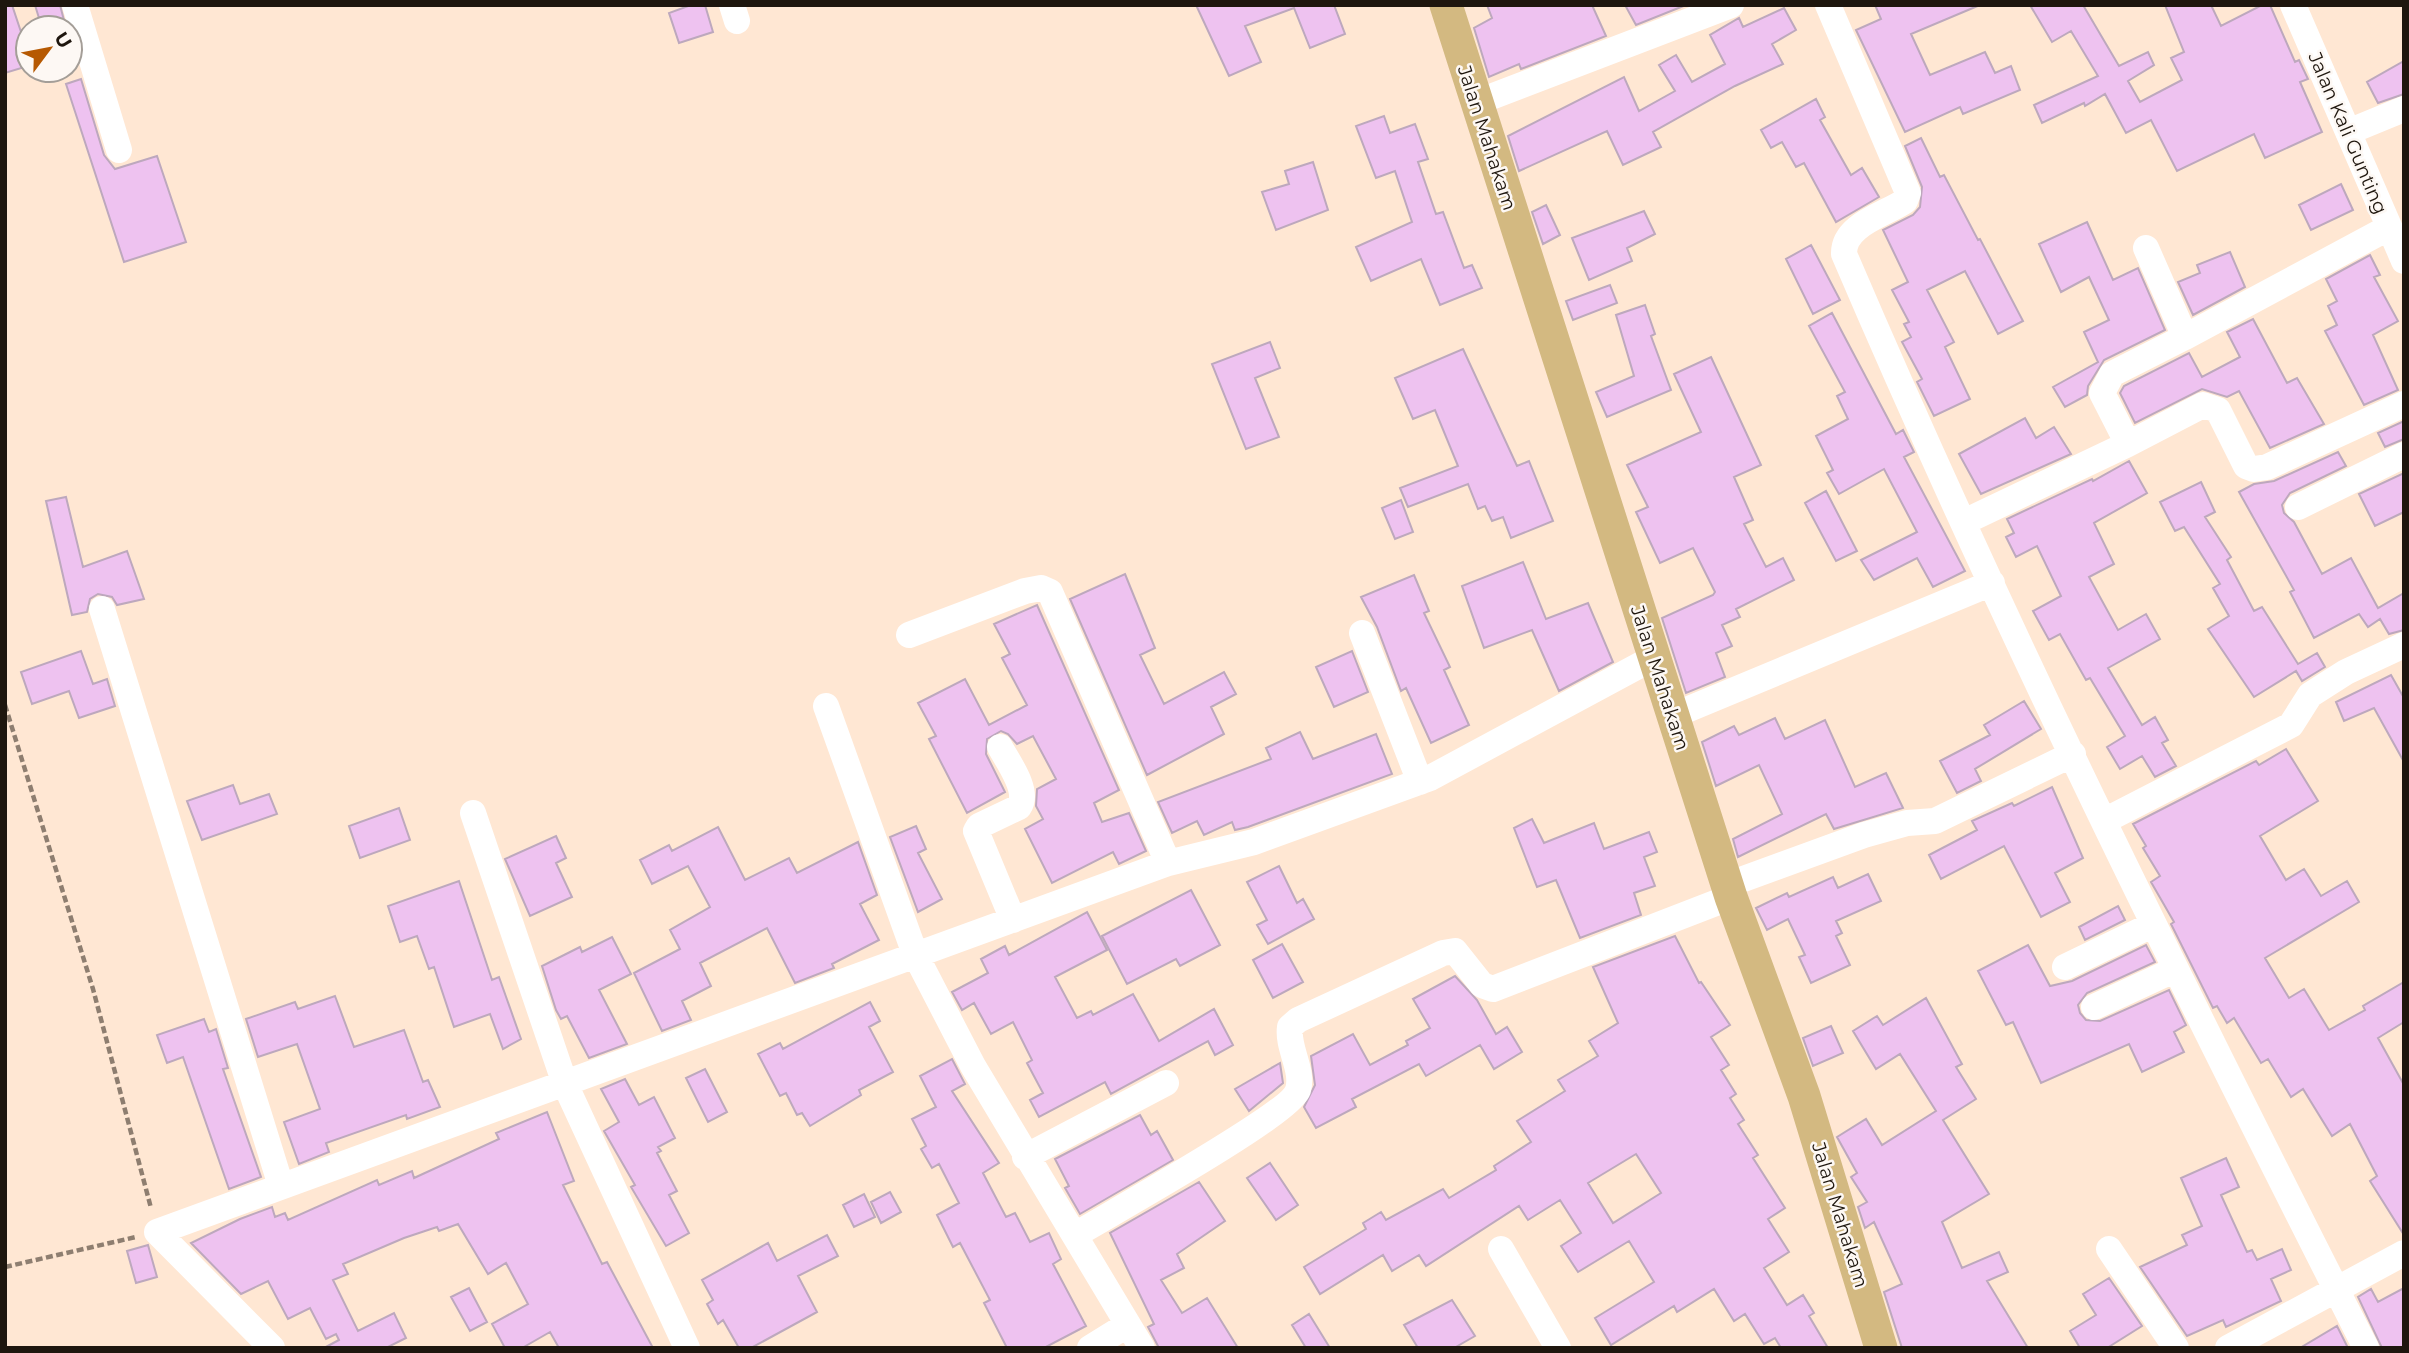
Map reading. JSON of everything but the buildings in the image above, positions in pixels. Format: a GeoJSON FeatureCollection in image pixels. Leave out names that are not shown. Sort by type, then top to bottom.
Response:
{"type":"FeatureCollection","features":[{"type":"Feature","properties":{"kind":"main road","name":"Jalan Mahakam"},"geometry":{"type":"LineString","coordinates":[[1446,5],[1475,103],[1729,891],[1804,1096],[1881,1348]]}},
{"type":"Feature","properties":{"kind":"street"},"geometry":{"type":"LineString","coordinates":[[75,5],[119,150]]}},
{"type":"Feature","properties":{"kind":"street"},"geometry":{"type":"LineString","coordinates":[[1475,103],[1731,5]]}},
{"type":"Feature","properties":{"kind":"street"},"geometry":{"type":"LineString","coordinates":[[1828,5],[1908,193],[1905,201],[1852,231],[1843,244],[1844,254],[1905,396],[2152,925],[2366,1348]]}},
{"type":"Feature","properties":{"kind":"street","name":"Jalan Kali Gunting"},"geometry":{"type":"LineString","coordinates":[[2293,5],[2404,261]]}},
{"type":"Feature","properties":{"kind":"street"},"geometry":{"type":"LineString","coordinates":[[2348,132],[2404,109]]}},
{"type":"Feature","properties":{"kind":"street"},"geometry":{"type":"LineString","coordinates":[[2128,444],[2102,393],[2112,374],[2388,228]]}},
{"type":"Feature","properties":{"kind":"street"},"geometry":{"type":"LineString","coordinates":[[2146,248],[2185,337]]}},
{"type":"Feature","properties":{"kind":"street"},"geometry":{"type":"LineString","coordinates":[[1964,522],[2203,405],[2218,410],[2246,466],[2254,469],[2267,467],[2404,404]]}},
{"type":"Feature","properties":{"kind":"street"},"geometry":{"type":"LineString","coordinates":[[2298,507],[2404,455]]}},
{"type":"Feature","properties":{"kind":"street"},"geometry":{"type":"LineString","coordinates":[[1672,716],[1992,583]]}},
{"type":"Feature","properties":{"kind":"street"},"geometry":{"type":"LineString","coordinates":[[909,635],[1025,591],[1041,588],[1049,592],[1168,863]]}},
{"type":"Feature","properties":{"kind":"street"},"geometry":{"type":"LineString","coordinates":[[102,609],[281,1186]]}},
{"type":"Feature","properties":{"kind":"street"},"geometry":{"type":"LineString","coordinates":[[1362,634],[1420,782]]}},
{"type":"Feature","properties":{"kind":"street"},"geometry":{"type":"LineString","coordinates":[[2104,821],[2291,726],[2310,695],[2346,672],[2404,645]]}},
{"type":"Feature","properties":{"kind":"street"},"geometry":{"type":"LineString","coordinates":[[272,1348],[168,1228],[1168,863],[1254,842],[1420,782],[1653,658]]}},
{"type":"Feature","properties":{"kind":"street"},"geometry":{"type":"LineString","coordinates":[[826,706],[915,954],[973,1066],[1025,1157],[1142,1348]]}},
{"type":"Feature","properties":{"kind":"street"},"geometry":{"type":"LineString","coordinates":[[1000,747],[1023,792],[1024,801],[1020,807],[979,826],[976,831],[1013,920]]}},
{"type":"Feature","properties":{"kind":"street"},"geometry":{"type":"LineString","coordinates":[[1075,1235],[1186,1171],[1282,1108],[1298,1093],[1300,1082],[1288,1038],[1290,1027],[1298,1020],[1443,953],[1455,951],[1482,985],[1493,989],[1864,835],[1907,823],[1935,821],[2073,754]]}},
{"type":"Feature","properties":{"kind":"street"},"geometry":{"type":"LineString","coordinates":[[473,813],[565,1084],[687,1348]]}},
{"type":"Feature","properties":{"kind":"street"},"geometry":{"type":"LineString","coordinates":[[2065,967],[2152,925]]}},
{"type":"Feature","properties":{"kind":"street"},"geometry":{"type":"LineString","coordinates":[[2094,1007],[2175,970]]}},
{"type":"Feature","properties":{"kind":"street"},"geometry":{"type":"LineString","coordinates":[[1025,1157],[1166,1083]]}},
{"type":"Feature","properties":{"kind":"street"},"geometry":{"type":"LineString","coordinates":[[1501,1249],[1558,1348]]}},
{"type":"Feature","properties":{"kind":"street"},"geometry":{"type":"LineString","coordinates":[[2109,1249],[2176,1348]]}},
{"type":"Feature","properties":{"kind":"street"},"geometry":{"type":"LineString","coordinates":[[2228,1348],[2404,1253]]}},
{"type":"Feature","properties":{"kind":"street"},"geometry":{"type":"LineString","coordinates":[[1090,1348],[1127,1325]]}},
{"type":"Feature","properties":{"kind":"path"},"geometry":{"type":"LineString","coordinates":[[5,705],[168,1228],[5,1267]]}}]}
